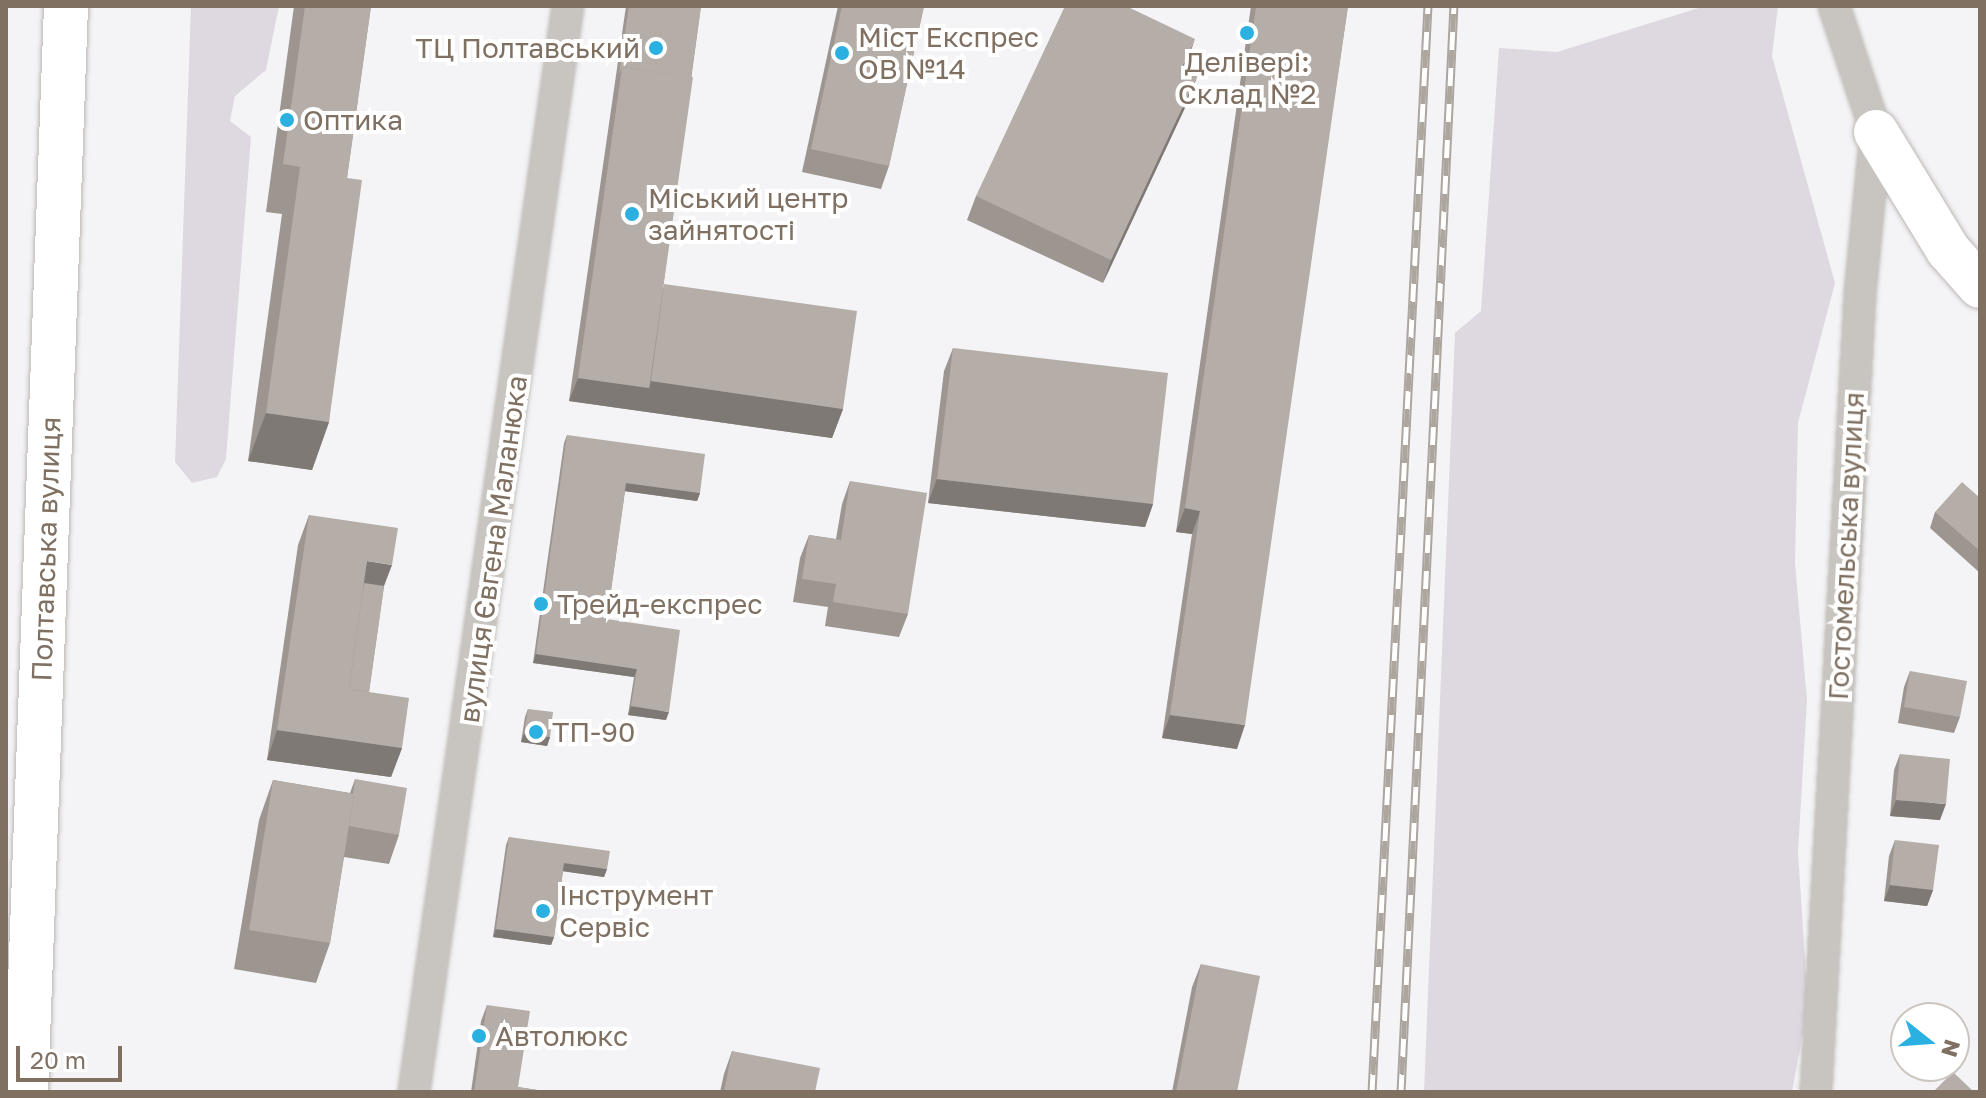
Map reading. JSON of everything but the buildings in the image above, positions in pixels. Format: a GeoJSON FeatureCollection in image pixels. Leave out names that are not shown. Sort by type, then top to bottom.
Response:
{"type":"FeatureCollection","features":[{"type":"Feature","properties":{"kind":"main road","name":"Полтавська вулиця"},"geometry":{"type":"LineString","coordinates":[[26,1092],[66,6]]}},
{"type":"Feature","properties":{"kind":"main road"},"geometry":{"type":"LineString","coordinates":[[1876,132],[1948,250],[1980,286]]}},
{"type":"Feature","properties":{"kind":"street","name":"вулиця Євгена Маланюка"},"geometry":{"type":"LineString","coordinates":[[414,1092],[568,6]]}},
{"type":"Feature","properties":{"kind":"street","name":"Гостомельська вулиця"},"geometry":{"type":"LineString","coordinates":[[1816,1092],[1860,294],[1876,132],[1834,6]]}},
{"type":"Feature","properties":{"kind":"shaded area"},"geometry":{"type":"Polygon","coordinates":[[[191,6],[279,6],[266,70],[235,96],[230,121],[251,137],[226,459],[217,477],[192,483],[175,462],[191,6]]]}},
{"type":"Feature","properties":{"kind":"shaded area"},"geometry":{"type":"Polygon","coordinates":[[[1705,6],[1778,6],[1772,56],[1835,283],[1798,423],[1795,563],[1807,700],[1798,852],[1808,1005],[1792,1092],[1424,1092],[1455,333],[1481,311],[1499,48],[1557,52],[1705,6]]]}},
{"type":"Feature","properties":{"kind":"railway"},"geometry":{"type":"LineString","coordinates":[[1372,1092],[1428,6]]}},
{"type":"Feature","properties":{"kind":"railway"},"geometry":{"type":"LineString","coordinates":[[1401,1092],[1454,6]]}},
{"type":"Feature","properties":{"kind":"place","name":"Делівері: Склад №2"},"geometry":{"type":"Point","coordinates":[1247,33]}},
{"type":"Feature","properties":{"kind":"place","name":"ТЦ Полтавський"},"geometry":{"type":"Point","coordinates":[656,48]}},
{"type":"Feature","properties":{"kind":"place","name":"Міст Експрес ОВ №14"},"geometry":{"type":"Point","coordinates":[842,53]}},
{"type":"Feature","properties":{"kind":"place","name":"Оптика"},"geometry":{"type":"Point","coordinates":[287,120]}},
{"type":"Feature","properties":{"kind":"place","name":"Міський центр зайнятості"},"geometry":{"type":"Point","coordinates":[632,214]}},
{"type":"Feature","properties":{"kind":"place","name":"Трейд-експрес"},"geometry":{"type":"Point","coordinates":[541,604]}},
{"type":"Feature","properties":{"kind":"place","name":"ТП-90"},"geometry":{"type":"Point","coordinates":[536,732]}},
{"type":"Feature","properties":{"kind":"place","name":"Інструмент Сервіс"},"geometry":{"type":"Point","coordinates":[543,911]}},
{"type":"Feature","properties":{"kind":"place","name":"Автолюкс"},"geometry":{"type":"Point","coordinates":[479,1036]}}]}
